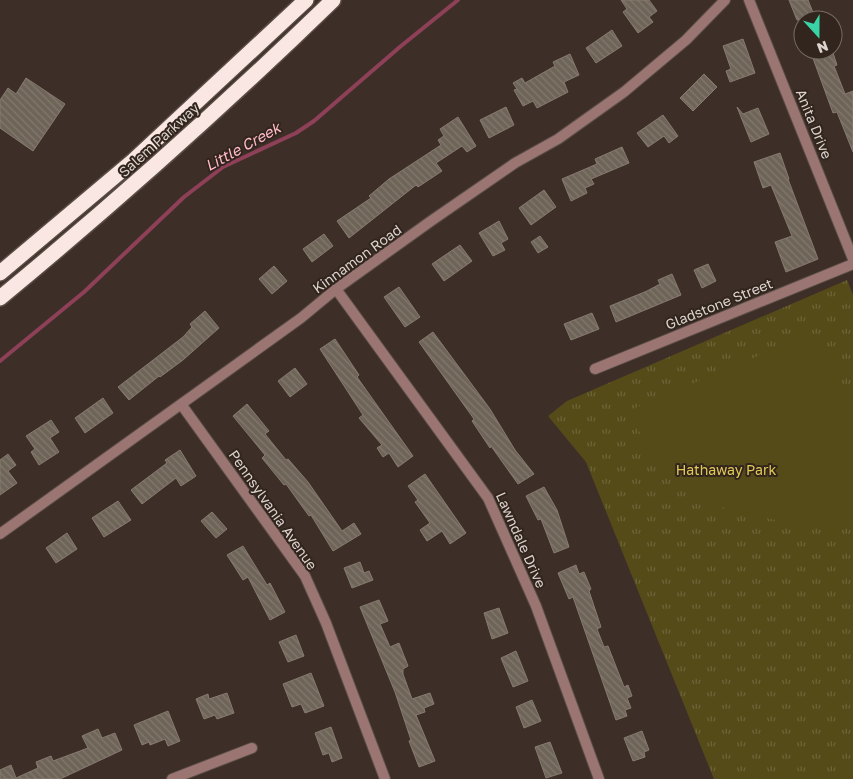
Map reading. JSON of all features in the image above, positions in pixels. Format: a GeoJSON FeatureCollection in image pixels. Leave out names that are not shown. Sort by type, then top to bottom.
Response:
{"type":"FeatureCollection","features":[{"type":"Feature","properties":{"kind":"highway","name":"Salem Parkway"},"geometry":{"type":"LineString","coordinates":[[0,274],[133,161],[306,0]]}},
{"type":"Feature","properties":{"kind":"highway","name":"Salem Parkway"},"geometry":{"type":"LineString","coordinates":[[0,298],[97,217],[194,131],[333,0]]}},
{"type":"Feature","properties":{"kind":"street","name":"Kinnamon Road"},"geometry":{"type":"LineString","coordinates":[[0,534],[301,318],[336,289],[515,163],[558,139],[624,92],[667,56],[725,0]]}},
{"type":"Feature","properties":{"kind":"street","name":"Anita Drive"},"geometry":{"type":"LineString","coordinates":[[749,0],[853,259]]}},
{"type":"Feature","properties":{"kind":"street","name":"Gladstone Street"},"geometry":{"type":"LineString","coordinates":[[595,369],[853,264]]}},
{"type":"Feature","properties":{"kind":"street","name":"Lawndale Drive"},"geometry":{"type":"LineString","coordinates":[[336,289],[488,498],[536,606],[599,779]]}},
{"type":"Feature","properties":{"kind":"street","name":"Pennsylvania Avenue"},"geometry":{"type":"LineString","coordinates":[[181,404],[305,576],[326,623],[385,779]]}},
{"type":"Feature","properties":{"kind":"street"},"geometry":{"type":"LineString","coordinates":[[172,779],[252,748]]}},
{"type":"Feature","properties":{"kind":"green space","name":"Hathaway Park"},"geometry":{"type":"Polygon","coordinates":[[[847,280],[853,295],[853,779],[714,779],[586,462],[548,416],[567,401],[847,280]]]}},
{"type":"Feature","properties":{"kind":"green space"},"geometry":{"type":"Polygon","coordinates":[[[810,334],[823,341],[853,408],[853,521],[818,528],[730,511],[664,476],[628,411],[810,334]]]}},
{"type":"Feature","properties":{"kind":"building"},"geometry":{"type":"Polygon","coordinates":[[[621,0],[649,0],[657,11],[649,17],[653,22],[638,33],[623,12],[627,9],[621,0]]]}},
{"type":"Feature","properties":{"kind":"building"},"geometry":{"type":"Polygon","coordinates":[[[789,0],[808,0],[812,10],[793,10],[789,0]]]}},
{"type":"Feature","properties":{"kind":"building"},"geometry":{"type":"Polygon","coordinates":[[[612,30],[622,46],[596,63],[586,48],[612,30]]]}},
{"type":"Feature","properties":{"kind":"building"},"geometry":{"type":"Polygon","coordinates":[[[743,39],[755,73],[730,82],[726,71],[731,69],[723,46],[743,39]]]}},
{"type":"Feature","properties":{"kind":"building"},"geometry":{"type":"Polygon","coordinates":[[[570,54],[579,75],[564,82],[568,92],[537,108],[533,101],[523,106],[514,90],[517,89],[513,83],[522,78],[525,83],[555,66],[553,62],[570,54]]]}},
{"type":"Feature","properties":{"kind":"building"},"geometry":{"type":"Polygon","coordinates":[[[814,60],[835,60],[837,65],[834,66],[845,94],[853,91],[853,152],[837,112],[833,113],[814,60]]]}},
{"type":"Feature","properties":{"kind":"building"},"geometry":{"type":"Polygon","coordinates":[[[704,74],[717,87],[693,111],[680,98],[704,74]]]}},
{"type":"Feature","properties":{"kind":"building"},"geometry":{"type":"Polygon","coordinates":[[[26,78],[65,104],[33,151],[0,128],[0,100],[8,88],[16,94],[26,78]]]}},
{"type":"Feature","properties":{"kind":"building"},"geometry":{"type":"Polygon","coordinates":[[[506,107],[514,125],[489,138],[480,120],[506,107]]]}},
{"type":"Feature","properties":{"kind":"building"},"geometry":{"type":"Polygon","coordinates":[[[737,107],[743,114],[758,108],[769,134],[751,142],[737,107]]]}},
{"type":"Feature","properties":{"kind":"building"},"geometry":{"type":"Polygon","coordinates":[[[663,115],[678,136],[669,143],[664,136],[648,147],[637,133],[663,115]]]}},
{"type":"Feature","properties":{"kind":"building"},"geometry":{"type":"Polygon","coordinates":[[[458,117],[476,146],[467,152],[462,146],[436,163],[442,171],[418,187],[416,185],[349,238],[337,221],[371,198],[369,196],[389,179],[441,145],[438,140],[444,136],[440,129],[458,117]]]}},
{"type":"Feature","properties":{"kind":"building"},"geometry":{"type":"Polygon","coordinates":[[[622,147],[629,163],[591,179],[594,184],[585,188],[587,193],[571,201],[562,179],[597,164],[595,159],[622,147]]]}},
{"type":"Feature","properties":{"kind":"building"},"geometry":{"type":"Polygon","coordinates":[[[780,153],[818,259],[786,272],[775,242],[792,236],[771,185],[763,188],[754,162],[780,153]]]}},
{"type":"Feature","properties":{"kind":"building"},"geometry":{"type":"Polygon","coordinates":[[[544,190],[556,207],[531,225],[519,208],[544,190]]]}},
{"type":"Feature","properties":{"kind":"building"},"geometry":{"type":"Polygon","coordinates":[[[499,221],[508,239],[501,243],[505,250],[493,256],[479,233],[499,221]]]}},
{"type":"Feature","properties":{"kind":"building"},"geometry":{"type":"Polygon","coordinates":[[[324,234],[333,246],[312,262],[303,249],[324,234]]]}},
{"type":"Feature","properties":{"kind":"building"},"geometry":{"type":"Polygon","coordinates":[[[540,236],[548,247],[538,253],[531,242],[540,236]]]}},
{"type":"Feature","properties":{"kind":"building"},"geometry":{"type":"Polygon","coordinates":[[[460,245],[472,261],[444,281],[432,264],[460,245]]]}},
{"type":"Feature","properties":{"kind":"building"},"geometry":{"type":"Polygon","coordinates":[[[708,264],[716,281],[702,288],[694,270],[708,264]]]}},
{"type":"Feature","properties":{"kind":"building"},"geometry":{"type":"Polygon","coordinates":[[[274,266],[287,281],[272,294],[259,279],[274,266]]]}},
{"type":"Feature","properties":{"kind":"building"},"geometry":{"type":"Polygon","coordinates":[[[672,274],[681,295],[616,322],[610,306],[647,291],[660,284],[658,280],[672,274]]]}},
{"type":"Feature","properties":{"kind":"building"},"geometry":{"type":"Polygon","coordinates":[[[399,287],[420,317],[405,327],[384,297],[399,287]]]}},
{"type":"Feature","properties":{"kind":"building"},"geometry":{"type":"Polygon","coordinates":[[[205,311],[219,328],[183,360],[129,400],[118,387],[183,337],[192,327],[190,324],[205,311]]]}},
{"type":"Feature","properties":{"kind":"building"},"geometry":{"type":"Polygon","coordinates":[[[592,313],[599,329],[571,340],[564,324],[592,313]]]}},
{"type":"Feature","properties":{"kind":"building"},"geometry":{"type":"Polygon","coordinates":[[[433,332],[490,409],[515,450],[534,474],[518,484],[491,446],[490,448],[472,421],[474,419],[419,342],[433,332]]]}},
{"type":"Feature","properties":{"kind":"building"},"geometry":{"type":"Polygon","coordinates":[[[335,339],[359,375],[357,377],[413,456],[398,467],[389,453],[383,457],[377,448],[382,445],[359,418],[363,415],[320,349],[335,339]]]}},
{"type":"Feature","properties":{"kind":"building"},"geometry":{"type":"Polygon","coordinates":[[[295,368],[307,384],[290,397],[278,381],[295,368]]]}},
{"type":"Feature","properties":{"kind":"building"},"geometry":{"type":"Polygon","coordinates":[[[103,398],[113,413],[85,433],[75,418],[103,398]]]}},
{"type":"Feature","properties":{"kind":"building"},"geometry":{"type":"Polygon","coordinates":[[[247,404],[269,431],[265,434],[286,460],[288,459],[308,482],[342,531],[354,523],[361,534],[333,551],[311,515],[309,516],[286,484],[284,485],[262,458],[265,455],[233,416],[247,404]]]}},
{"type":"Feature","properties":{"kind":"building"},"geometry":{"type":"Polygon","coordinates":[[[51,420],[59,432],[50,438],[59,452],[39,465],[31,452],[35,449],[26,436],[51,420]]]}},
{"type":"Feature","properties":{"kind":"building"},"geometry":{"type":"Polygon","coordinates":[[[180,450],[196,476],[181,486],[176,478],[142,504],[131,490],[167,463],[165,460],[180,450]]]}},
{"type":"Feature","properties":{"kind":"building"},"geometry":{"type":"Polygon","coordinates":[[[8,454],[16,465],[8,471],[17,483],[0,495],[0,460],[8,454]]]}},
{"type":"Feature","properties":{"kind":"building"},"geometry":{"type":"Polygon","coordinates":[[[425,474],[466,533],[450,544],[442,531],[427,541],[420,530],[430,523],[415,502],[418,500],[408,486],[425,474]]]}},
{"type":"Feature","properties":{"kind":"building"},"geometry":{"type":"Polygon","coordinates":[[[544,487],[557,510],[569,547],[554,553],[541,519],[538,520],[526,496],[544,487]]]}},
{"type":"Feature","properties":{"kind":"building"},"geometry":{"type":"Polygon","coordinates":[[[118,501],[131,520],[104,537],[92,518],[118,501]]]}},
{"type":"Feature","properties":{"kind":"building"},"geometry":{"type":"Polygon","coordinates":[[[212,512],[227,529],[216,538],[201,521],[212,512]]]}},
{"type":"Feature","properties":{"kind":"building"},"geometry":{"type":"Polygon","coordinates":[[[67,533],[77,549],[56,563],[46,548],[67,533]]]}},
{"type":"Feature","properties":{"kind":"building"},"geometry":{"type":"Polygon","coordinates":[[[243,546],[267,585],[270,583],[285,612],[270,620],[248,577],[243,580],[227,555],[243,546]]]}},
{"type":"Feature","properties":{"kind":"building"},"geometry":{"type":"Polygon","coordinates":[[[360,562],[364,573],[369,571],[373,580],[352,588],[344,568],[360,562]]]}},
{"type":"Feature","properties":{"kind":"building"},"geometry":{"type":"Polygon","coordinates":[[[576,565],[579,574],[584,572],[591,589],[589,591],[601,627],[597,629],[604,647],[608,646],[624,687],[628,685],[632,696],[627,698],[631,708],[625,710],[627,716],[616,720],[573,597],[569,599],[558,573],[576,565]]]}},
{"type":"Feature","properties":{"kind":"building"},"geometry":{"type":"Polygon","coordinates":[[[379,600],[388,621],[380,624],[390,647],[399,643],[408,666],[403,669],[403,674],[412,699],[430,693],[434,704],[424,708],[425,712],[416,715],[435,761],[419,767],[409,741],[411,740],[395,692],[360,607],[379,600]]]}},
{"type":"Feature","properties":{"kind":"building"},"geometry":{"type":"Polygon","coordinates":[[[499,608],[508,633],[492,639],[484,613],[499,608]]]}},
{"type":"Feature","properties":{"kind":"building"},"geometry":{"type":"Polygon","coordinates":[[[296,635],[304,656],[288,662],[279,642],[296,635]]]}},
{"type":"Feature","properties":{"kind":"building"},"geometry":{"type":"Polygon","coordinates":[[[516,651],[528,681],[513,687],[501,658],[516,651]]]}},
{"type":"Feature","properties":{"kind":"building"},"geometry":{"type":"Polygon","coordinates":[[[311,673],[324,706],[305,713],[301,704],[292,707],[283,684],[311,673]]]}},
{"type":"Feature","properties":{"kind":"building"},"geometry":{"type":"Polygon","coordinates":[[[227,693],[234,713],[217,719],[215,715],[204,719],[196,699],[208,694],[209,699],[227,693]]]}},
{"type":"Feature","properties":{"kind":"building"},"geometry":{"type":"Polygon","coordinates":[[[532,700],[541,721],[524,728],[516,707],[532,700]]]}},
{"type":"Feature","properties":{"kind":"building"},"geometry":{"type":"Polygon","coordinates":[[[168,711],[180,741],[168,746],[165,739],[150,745],[149,742],[142,745],[134,725],[168,711]]]}},
{"type":"Feature","properties":{"kind":"building"},"geometry":{"type":"Polygon","coordinates":[[[331,727],[342,758],[332,762],[329,753],[323,755],[315,733],[331,727]]]}},
{"type":"Feature","properties":{"kind":"building"},"geometry":{"type":"Polygon","coordinates":[[[98,729],[102,738],[115,733],[122,750],[60,779],[0,779],[0,770],[11,765],[16,778],[38,768],[36,762],[51,756],[53,761],[88,748],[82,736],[98,729]]]}},
{"type":"Feature","properties":{"kind":"building"},"geometry":{"type":"Polygon","coordinates":[[[642,731],[649,750],[644,752],[645,757],[633,761],[624,738],[642,731]]]}},
{"type":"Feature","properties":{"kind":"building"},"geometry":{"type":"Polygon","coordinates":[[[550,742],[562,773],[546,778],[535,747],[550,742]]]}},
{"type":"Feature","properties":{"kind":"waterway","name":"Little Creek"},"geometry":{"type":"LineString","coordinates":[[0,361],[84,292],[184,197],[223,167],[296,133],[314,121],[458,0]]}}]}
